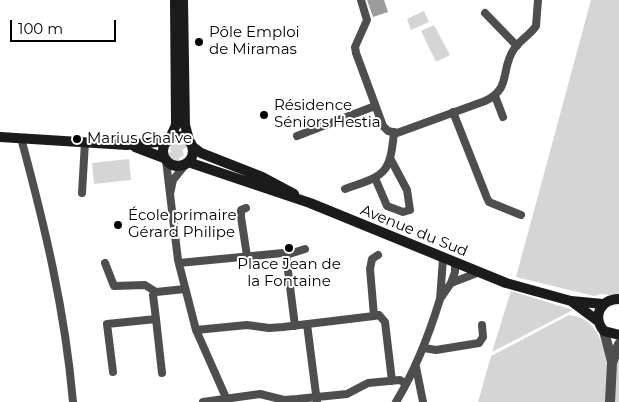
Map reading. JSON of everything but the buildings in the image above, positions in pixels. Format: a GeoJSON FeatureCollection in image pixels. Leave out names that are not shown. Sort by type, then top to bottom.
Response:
{"type":"FeatureCollection","features":[{"type":"Feature","properties":{"kind":"main road"},"geometry":{"type":"LineString","coordinates":[[165,159],[163,149],[176,125],[175,0]]}},
{"type":"Feature","properties":{"kind":"main road"},"geometry":{"type":"LineString","coordinates":[[127,144],[165,159],[174,166],[186,163],[192,155],[191,144],[184,125],[183,0]]}},
{"type":"Feature","properties":{"kind":"main road"},"geometry":{"type":"LineString","coordinates":[[0,137],[127,144],[182,136],[191,144]]}},
{"type":"Feature","properties":{"kind":"main road","name":"Avenue du Sud"},"geometry":{"type":"LineString","coordinates":[[191,144],[201,153],[262,177],[310,203],[455,264],[507,284],[571,301]]}},
{"type":"Feature","properties":{"kind":"main road","name":"Avenue du Sud"},"geometry":{"type":"LineString","coordinates":[[186,163],[241,178],[277,193],[310,203]]}},
{"type":"Feature","properties":{"kind":"main road"},"geometry":{"type":"LineString","coordinates":[[598,321],[598,315],[603,304],[619,299]]}},
{"type":"Feature","properties":{"kind":"main road"},"geometry":{"type":"LineString","coordinates":[[571,301],[603,304]]}},
{"type":"Feature","properties":{"kind":"main road"},"geometry":{"type":"LineString","coordinates":[[571,301],[598,321],[604,331],[619,335]]}},
{"type":"Feature","properties":{"kind":"street"},"geometry":{"type":"LineString","coordinates":[[361,0],[367,20],[355,46],[375,106],[383,126],[388,132],[394,132],[495,96],[502,88],[506,64],[516,46],[536,26],[538,0]]}},
{"type":"Feature","properties":{"kind":"street"},"geometry":{"type":"LineString","coordinates":[[485,13],[516,46]]}},
{"type":"Feature","properties":{"kind":"street"},"geometry":{"type":"LineString","coordinates":[[495,96],[503,117]]}},
{"type":"Feature","properties":{"kind":"street"},"geometry":{"type":"LineString","coordinates":[[297,136],[375,106]]}},
{"type":"Feature","properties":{"kind":"street"},"geometry":{"type":"LineString","coordinates":[[453,112],[489,202],[521,214]]}},
{"type":"Feature","properties":{"kind":"street"},"geometry":{"type":"LineString","coordinates":[[375,178],[387,206],[403,212],[410,210],[407,190],[391,160],[394,132]]}},
{"type":"Feature","properties":{"kind":"street"},"geometry":{"type":"LineString","coordinates":[[21,138],[52,259],[63,312],[73,402]]}},
{"type":"Feature","properties":{"kind":"street"},"geometry":{"type":"LineString","coordinates":[[82,193],[85,142]]}},
{"type":"Feature","properties":{"kind":"street"},"geometry":{"type":"LineString","coordinates":[[165,159],[179,263],[185,289],[196,330],[227,400]]}},
{"type":"Feature","properties":{"kind":"street"},"geometry":{"type":"LineString","coordinates":[[344,189],[375,178],[391,160]]}},
{"type":"Feature","properties":{"kind":"street"},"geometry":{"type":"LineString","coordinates":[[170,194],[173,180],[186,163]]}},
{"type":"Feature","properties":{"kind":"street"},"geometry":{"type":"LineString","coordinates":[[246,208],[241,210],[241,216],[247,256]]}},
{"type":"Feature","properties":{"kind":"street"},"geometry":{"type":"LineString","coordinates":[[179,263],[283,253],[286,255],[305,249]]}},
{"type":"Feature","properties":{"kind":"street"},"geometry":{"type":"LineString","coordinates":[[286,255],[295,326]]}},
{"type":"Feature","properties":{"kind":"street"},"geometry":{"type":"LineString","coordinates":[[374,316],[370,269],[372,259],[378,255]]}},
{"type":"Feature","properties":{"kind":"street"},"geometry":{"type":"LineString","coordinates":[[396,402],[424,348],[440,299],[443,259]]}},
{"type":"Feature","properties":{"kind":"street"},"geometry":{"type":"LineString","coordinates":[[105,263],[114,286],[145,285],[156,292],[185,289]]}},
{"type":"Feature","properties":{"kind":"street"},"geometry":{"type":"LineString","coordinates":[[440,299],[451,284],[455,272],[455,264]]}},
{"type":"Feature","properties":{"kind":"street"},"geometry":{"type":"LineString","coordinates":[[451,284],[477,273]]}},
{"type":"Feature","properties":{"kind":"street"},"geometry":{"type":"LineString","coordinates":[[156,292],[153,295],[162,373]]}},
{"type":"Feature","properties":{"kind":"street"},"geometry":{"type":"LineString","coordinates":[[196,330],[248,325],[269,328],[295,326],[379,315],[385,322],[392,381]]}},
{"type":"Feature","properties":{"kind":"street"},"geometry":{"type":"LineString","coordinates":[[113,372],[108,324],[156,319]]}},
{"type":"Feature","properties":{"kind":"street"},"geometry":{"type":"LineString","coordinates":[[307,324],[317,400]]}},
{"type":"Feature","properties":{"kind":"street"},"geometry":{"type":"LineString","coordinates":[[424,348],[436,350],[479,343],[483,337],[482,325]]}},
{"type":"Feature","properties":{"kind":"street"},"geometry":{"type":"LineString","coordinates":[[604,331],[612,363],[610,402]]}},
{"type":"Feature","properties":{"kind":"street"},"geometry":{"type":"LineString","coordinates":[[612,363],[619,344]]}},
{"type":"Feature","properties":{"kind":"street"},"geometry":{"type":"LineString","coordinates":[[416,366],[423,402]]}},
{"type":"Feature","properties":{"kind":"street"},"geometry":{"type":"LineString","coordinates":[[203,402],[260,394],[284,400],[317,400],[346,394],[368,383],[400,380],[406,384]]}},
{"type":"Feature","properties":{"kind":"shaded area"},"geometry":{"type":"Polygon","coordinates":[[[367,0],[384,0],[388,12],[373,17],[367,0]]]}},
{"type":"Feature","properties":{"kind":"shaded area"},"geometry":{"type":"Polygon","coordinates":[[[591,0],[619,0],[619,296],[601,294],[594,296],[516,277],[591,0]]]}},
{"type":"Feature","properties":{"kind":"shaded area"},"geometry":{"type":"Polygon","coordinates":[[[424,11],[429,22],[411,30],[407,19],[424,11]]]}},
{"type":"Feature","properties":{"kind":"shaded area"},"geometry":{"type":"Polygon","coordinates":[[[434,25],[450,55],[436,62],[421,31],[434,25]]]}},
{"type":"Feature","properties":{"kind":"shaded area"},"geometry":{"type":"Polygon","coordinates":[[[172,142],[178,145],[185,144],[187,147],[182,150],[184,155],[179,158],[178,162],[168,156],[171,150],[169,146],[172,142]]]}},
{"type":"Feature","properties":{"kind":"shaded area"},"geometry":{"type":"Polygon","coordinates":[[[129,159],[131,180],[94,184],[92,163],[129,159]]]}},
{"type":"Feature","properties":{"kind":"shaded area"},"geometry":{"type":"Polygon","coordinates":[[[511,291],[573,310],[492,352],[511,291]]]}},
{"type":"Feature","properties":{"kind":"shaded area"},"geometry":{"type":"Polygon","coordinates":[[[569,315],[588,322],[594,328],[602,344],[609,373],[614,373],[619,358],[619,402],[478,402],[491,356],[569,315]]]}},
{"type":"Feature","properties":{"kind":"place","name":"Pôle Emploi de Miramas"},"geometry":{"type":"Point","coordinates":[199,42]}},
{"type":"Feature","properties":{"kind":"place","name":"Résidence Séniors Hestia"},"geometry":{"type":"Point","coordinates":[264,115]}},
{"type":"Feature","properties":{"kind":"place","name":"Marius Chalve"},"geometry":{"type":"Point","coordinates":[77,139]}},
{"type":"Feature","properties":{"kind":"place","name":"École primaire Gérard Philipe"},"geometry":{"type":"Point","coordinates":[118,225]}},
{"type":"Feature","properties":{"kind":"place","name":"Place Jean de la Fontaine"},"geometry":{"type":"Point","coordinates":[289,248]}}]}
